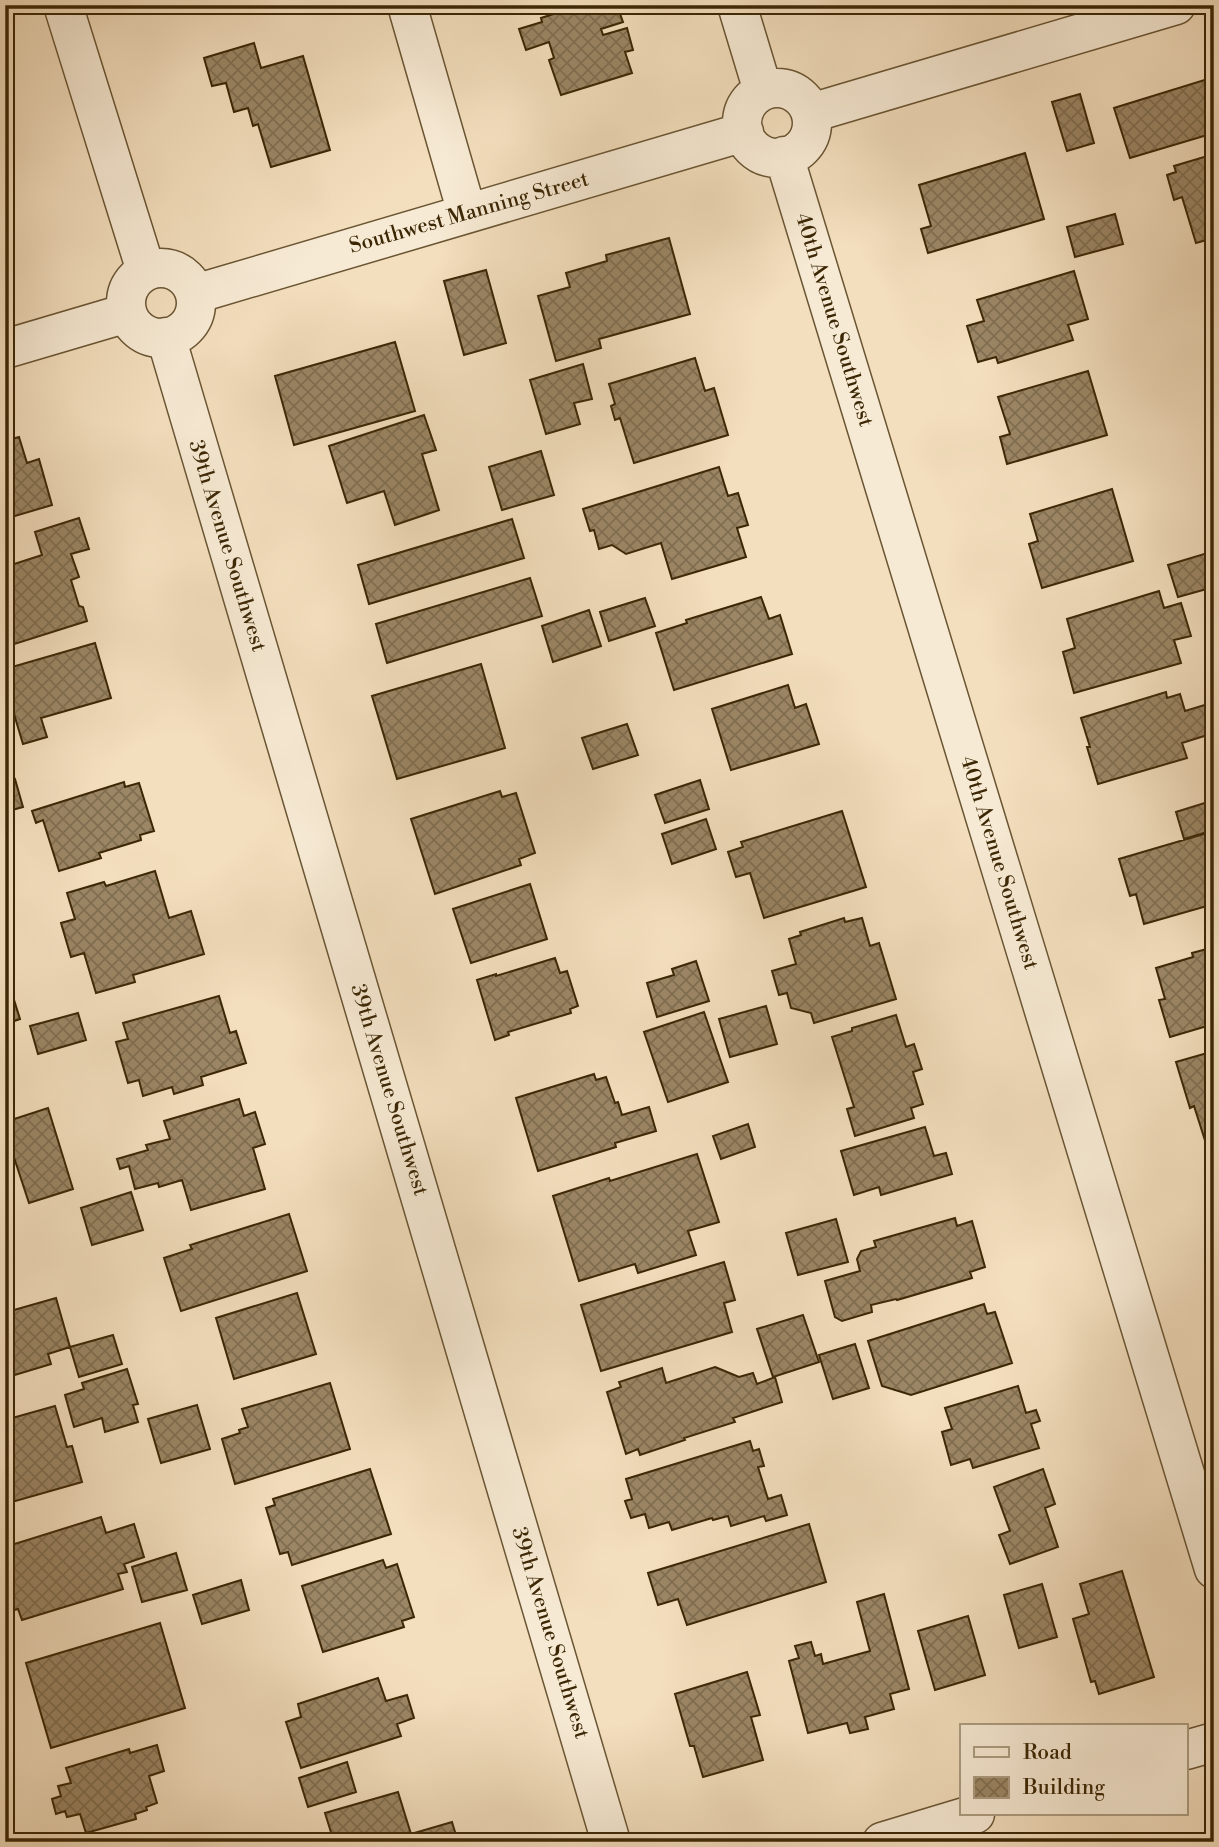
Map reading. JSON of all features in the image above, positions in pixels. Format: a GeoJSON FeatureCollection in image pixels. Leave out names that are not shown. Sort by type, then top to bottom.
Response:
{"type":"FeatureCollection","features":[{"type":"Feature","properties":{"kind":"street"},"geometry":{"type":"LineString","coordinates":[[63,5],[146,271]]}},
{"type":"Feature","properties":{"kind":"street"},"geometry":{"type":"LineString","coordinates":[[407,5],[467,214]]}},
{"type":"Feature","properties":{"kind":"street"},"geometry":{"type":"LineString","coordinates":[[737,5],[763,91]]}},
{"type":"Feature","properties":{"kind":"street"},"geometry":{"type":"LineString","coordinates":[[811,113],[1176,5]]}},
{"type":"Feature","properties":{"kind":"street"},"geometry":{"type":"LineString","coordinates":[[778,88],[789,90],[800,96],[811,113],[812,127],[808,139],[792,154],[770,157],[751,146],[745,137],[744,114],[748,104],[763,91],[778,88]]}},
{"type":"Feature","properties":{"kind":"street","name":"Southwest Manning Street"},"geometry":{"type":"LineString","coordinates":[[195,294],[744,132]]}},
{"type":"Feature","properties":{"kind":"street","name":"40th Avenue Southwest"},"geometry":{"type":"LineString","coordinates":[[784,156],[1214,1569]]}},
{"type":"Feature","properties":{"kind":"street"},"geometry":{"type":"LineString","coordinates":[[160,268],[181,275],[189,282],[195,294],[194,314],[181,333],[157,338],[145,335],[135,328],[127,313],[127,294],[132,283],[146,271],[160,268]]}},
{"type":"Feature","properties":{"kind":"street"},"geometry":{"type":"LineString","coordinates":[[5,349],[127,313]]}},
{"type":"Feature","properties":{"kind":"street","name":"39th Avenue Southwest"},"geometry":{"type":"LineString","coordinates":[[166,337],[611,1842]]}},
{"type":"Feature","properties":{"kind":"street"},"geometry":{"type":"LineString","coordinates":[[1188,1749],[1214,1742]]}},
{"type":"Feature","properties":{"kind":"street"},"geometry":{"type":"LineString","coordinates":[[882,1842],[972,1815]]}},
{"type":"Feature","properties":{"kind":"building"},"geometry":{"type":"Polygon","coordinates":[[[582,5],[617,5],[623,22],[601,29],[603,35],[627,28],[633,50],[625,52],[632,73],[561,95],[549,60],[554,58],[549,42],[526,50],[519,29],[542,22],[541,18],[582,5]]]}},
{"type":"Feature","properties":{"kind":"building"},"geometry":{"type":"Polygon","coordinates":[[[254,43],[261,68],[303,56],[330,150],[271,167],[258,124],[253,126],[248,108],[234,112],[226,83],[212,86],[204,58],[254,43]]]}},
{"type":"Feature","properties":{"kind":"building"},"geometry":{"type":"Polygon","coordinates":[[[1214,77],[1214,133],[1130,158],[1114,108],[1214,77]]]}},
{"type":"Feature","properties":{"kind":"building"},"geometry":{"type":"Polygon","coordinates":[[[1080,94],[1094,143],[1067,151],[1052,102],[1080,94]]]}},
{"type":"Feature","properties":{"kind":"building"},"geometry":{"type":"Polygon","coordinates":[[[1025,153],[1044,219],[928,253],[921,229],[931,226],[919,185],[1025,153]]]}},
{"type":"Feature","properties":{"kind":"building"},"geometry":{"type":"Polygon","coordinates":[[[1214,154],[1214,238],[1196,243],[1182,197],[1174,200],[1167,175],[1176,172],[1174,166],[1214,154]]]}},
{"type":"Feature","properties":{"kind":"building"},"geometry":{"type":"Polygon","coordinates":[[[1115,214],[1123,244],[1075,257],[1067,227],[1115,214]]]}},
{"type":"Feature","properties":{"kind":"building"},"geometry":{"type":"Polygon","coordinates":[[[669,238],[690,314],[599,339],[601,348],[556,361],[538,296],[570,287],[566,273],[607,261],[606,255],[669,238]]]}},
{"type":"Feature","properties":{"kind":"building"},"geometry":{"type":"Polygon","coordinates":[[[486,270],[506,343],[464,355],[444,281],[486,270]]]}},
{"type":"Feature","properties":{"kind":"building"},"geometry":{"type":"Polygon","coordinates":[[[1074,271],[1088,319],[1068,325],[1073,340],[998,363],[996,357],[978,362],[967,326],[984,321],[977,300],[1074,271]]]}},
{"type":"Feature","properties":{"kind":"building"},"geometry":{"type":"Polygon","coordinates":[[[395,342],[415,411],[294,445],[275,376],[395,342]]]}},
{"type":"Feature","properties":{"kind":"building"},"geometry":{"type":"Polygon","coordinates":[[[695,358],[705,391],[714,388],[728,435],[634,463],[620,418],[615,420],[611,406],[615,404],[609,384],[695,358]]]}},
{"type":"Feature","properties":{"kind":"building"},"geometry":{"type":"Polygon","coordinates":[[[583,364],[592,399],[574,403],[580,424],[546,434],[530,380],[583,364]]]}},
{"type":"Feature","properties":{"kind":"building"},"geometry":{"type":"Polygon","coordinates":[[[1088,371],[1107,435],[1007,464],[1000,437],[1010,434],[998,397],[1088,371]]]}},
{"type":"Feature","properties":{"kind":"building"},"geometry":{"type":"Polygon","coordinates":[[[424,415],[436,450],[422,454],[439,510],[395,525],[384,491],[347,503],[329,446],[424,415]]]}},
{"type":"Feature","properties":{"kind":"building"},"geometry":{"type":"Polygon","coordinates":[[[19,437],[27,463],[39,459],[52,505],[5,519],[5,441],[19,437]]]}},
{"type":"Feature","properties":{"kind":"building"},"geometry":{"type":"Polygon","coordinates":[[[541,451],[554,495],[502,510],[489,467],[541,451]]]}},
{"type":"Feature","properties":{"kind":"building"},"geometry":{"type":"Polygon","coordinates":[[[719,467],[728,496],[738,493],[748,525],[737,528],[746,557],[672,579],[661,543],[626,554],[612,545],[599,549],[594,530],[590,531],[583,509],[719,467]]]}},
{"type":"Feature","properties":{"kind":"building"},"geometry":{"type":"Polygon","coordinates":[[[1112,489],[1133,561],[1042,588],[1029,544],[1038,541],[1030,514],[1112,489]]]}},
{"type":"Feature","properties":{"kind":"building"},"geometry":{"type":"Polygon","coordinates":[[[79,518],[89,549],[71,554],[79,577],[71,580],[87,621],[5,647],[5,567],[42,555],[35,532],[79,518]]]}},
{"type":"Feature","properties":{"kind":"building"},"geometry":{"type":"Polygon","coordinates":[[[512,519],[524,558],[369,604],[358,565],[512,519]]]}},
{"type":"Feature","properties":{"kind":"building"},"geometry":{"type":"Polygon","coordinates":[[[1214,551],[1214,587],[1178,597],[1168,565],[1214,551]]]}},
{"type":"Feature","properties":{"kind":"building"},"geometry":{"type":"Polygon","coordinates":[[[530,578],[542,616],[387,663],[376,624],[530,578]]]}},
{"type":"Feature","properties":{"kind":"building"},"geometry":{"type":"Polygon","coordinates":[[[1159,591],[1164,608],[1181,603],[1191,636],[1174,640],[1181,663],[1074,693],[1063,652],[1075,648],[1067,619],[1159,591]]]}},
{"type":"Feature","properties":{"kind":"building"},"geometry":{"type":"Polygon","coordinates":[[[761,597],[769,619],[780,615],[792,654],[674,690],[656,633],[687,623],[686,620],[761,597]]]}},
{"type":"Feature","properties":{"kind":"building"},"geometry":{"type":"Polygon","coordinates":[[[645,598],[655,626],[609,641],[600,612],[645,598]]]}},
{"type":"Feature","properties":{"kind":"building"},"geometry":{"type":"Polygon","coordinates":[[[589,610],[601,646],[553,662],[542,626],[589,610]]]}},
{"type":"Feature","properties":{"kind":"building"},"geometry":{"type":"Polygon","coordinates":[[[95,643],[111,698],[41,718],[47,737],[23,744],[5,684],[5,669],[95,643]]]}},
{"type":"Feature","properties":{"kind":"building"},"geometry":{"type":"Polygon","coordinates":[[[481,664],[505,748],[397,779],[372,696],[481,664]]]}},
{"type":"Feature","properties":{"kind":"building"},"geometry":{"type":"Polygon","coordinates":[[[788,685],[795,708],[806,704],[819,744],[731,770],[712,709],[788,685]]]}},
{"type":"Feature","properties":{"kind":"building"},"geometry":{"type":"Polygon","coordinates":[[[1166,692],[1167,698],[1180,694],[1185,711],[1208,704],[1214,733],[1182,743],[1187,758],[1098,784],[1081,718],[1166,692]]]}},
{"type":"Feature","properties":{"kind":"building"},"geometry":{"type":"Polygon","coordinates":[[[627,724],[638,755],[593,769],[582,738],[627,724]]]}},
{"type":"Feature","properties":{"kind":"building"},"geometry":{"type":"Polygon","coordinates":[[[15,779],[23,807],[5,812],[5,782],[15,779]]]}},
{"type":"Feature","properties":{"kind":"building"},"geometry":{"type":"Polygon","coordinates":[[[700,780],[709,809],[665,823],[655,795],[700,780]]]}},
{"type":"Feature","properties":{"kind":"building"},"geometry":{"type":"Polygon","coordinates":[[[124,782],[125,787],[139,783],[154,831],[140,835],[141,840],[99,853],[101,858],[59,871],[43,820],[36,823],[32,811],[124,782]]]}},
{"type":"Feature","properties":{"kind":"building"},"geometry":{"type":"Polygon","coordinates":[[[500,791],[502,797],[516,793],[535,853],[519,859],[521,865],[435,894],[411,819],[500,791]]]}},
{"type":"Feature","properties":{"kind":"building"},"geometry":{"type":"Polygon","coordinates":[[[1214,800],[1214,830],[1184,839],[1176,812],[1214,800]]]}},
{"type":"Feature","properties":{"kind":"building"},"geometry":{"type":"Polygon","coordinates":[[[842,811],[866,887],[764,918],[750,873],[736,877],[728,852],[743,847],[741,842],[842,811]]]}},
{"type":"Feature","properties":{"kind":"building"},"geometry":{"type":"Polygon","coordinates":[[[706,819],[716,849],[672,864],[662,834],[706,819]]]}},
{"type":"Feature","properties":{"kind":"building"},"geometry":{"type":"Polygon","coordinates":[[[1214,831],[1214,904],[1144,924],[1136,894],[1130,896],[1119,859],[1214,831]]]}},
{"type":"Feature","properties":{"kind":"building"},"geometry":{"type":"Polygon","coordinates":[[[155,871],[169,918],[191,911],[204,954],[133,975],[135,982],[96,993],[84,953],[71,957],[61,923],[75,919],[67,893],[104,882],[106,886],[155,871]]]}},
{"type":"Feature","properties":{"kind":"building"},"geometry":{"type":"Polygon","coordinates":[[[530,884],[547,939],[471,963],[453,909],[530,884]]]}},
{"type":"Feature","properties":{"kind":"building"},"geometry":{"type":"Polygon","coordinates":[[[844,918],[845,922],[862,918],[870,946],[879,943],[896,999],[814,1023],[811,1013],[791,1008],[787,993],[779,995],[772,971],[796,964],[789,939],[801,935],[800,932],[844,918]]]}},
{"type":"Feature","properties":{"kind":"building"},"geometry":{"type":"Polygon","coordinates":[[[1214,947],[1214,1024],[1170,1037],[1159,1000],[1165,999],[1156,968],[1193,957],[1192,953],[1214,947]]]}},
{"type":"Feature","properties":{"kind":"building"},"geometry":{"type":"Polygon","coordinates":[[[555,958],[560,973],[567,971],[578,1006],[570,1009],[571,1013],[508,1032],[509,1035],[495,1040],[477,980],[555,958]]]}},
{"type":"Feature","properties":{"kind":"building"},"geometry":{"type":"Polygon","coordinates":[[[696,961],[709,1001],[657,1017],[647,983],[674,975],[672,969],[696,961]]]}},
{"type":"Feature","properties":{"kind":"building"},"geometry":{"type":"Polygon","coordinates":[[[10,987],[20,1019],[5,1024],[5,989],[10,987]]]}},
{"type":"Feature","properties":{"kind":"building"},"geometry":{"type":"Polygon","coordinates":[[[219,996],[230,1033],[236,1031],[246,1063],[201,1077],[203,1085],[174,1094],[172,1087],[143,1096],[139,1080],[128,1083],[116,1042],[128,1039],[123,1023],[219,996]]]}},
{"type":"Feature","properties":{"kind":"building"},"geometry":{"type":"Polygon","coordinates":[[[766,1006],[777,1044],[730,1057],[719,1019],[766,1006]]]}},
{"type":"Feature","properties":{"kind":"building"},"geometry":{"type":"Polygon","coordinates":[[[704,1012],[728,1082],[668,1102],[644,1032],[704,1012]]]}},
{"type":"Feature","properties":{"kind":"building"},"geometry":{"type":"Polygon","coordinates":[[[78,1013],[86,1040],[38,1054],[30,1026],[78,1013]]]}},
{"type":"Feature","properties":{"kind":"building"},"geometry":{"type":"Polygon","coordinates":[[[896,1015],[906,1047],[914,1044],[922,1069],[913,1072],[923,1104],[911,1108],[914,1118],[855,1136],[847,1109],[854,1107],[832,1037],[896,1015]]]}},
{"type":"Feature","properties":{"kind":"building"},"geometry":{"type":"Polygon","coordinates":[[[1214,1051],[1214,1151],[1209,1153],[1194,1106],[1190,1108],[1176,1062],[1214,1051]]]}},
{"type":"Feature","properties":{"kind":"building"},"geometry":{"type":"Polygon","coordinates":[[[594,1074],[596,1080],[606,1077],[622,1115],[649,1107],[656,1131],[615,1143],[616,1147],[538,1171],[516,1098],[594,1074]]]}},
{"type":"Feature","properties":{"kind":"building"},"geometry":{"type":"Polygon","coordinates":[[[239,1099],[244,1116],[255,1112],[265,1144],[253,1148],[265,1189],[191,1210],[182,1180],[159,1187],[158,1183],[135,1189],[129,1166],[120,1169],[117,1159],[148,1150],[146,1145],[170,1139],[164,1121],[239,1099]]]}},
{"type":"Feature","properties":{"kind":"building"},"geometry":{"type":"Polygon","coordinates":[[[48,1108],[73,1189],[29,1203],[5,1130],[5,1122],[48,1108]]]}},
{"type":"Feature","properties":{"kind":"building"},"geometry":{"type":"Polygon","coordinates":[[[748,1124],[755,1147],[721,1159],[713,1136],[748,1124]]]}},
{"type":"Feature","properties":{"kind":"building"},"geometry":{"type":"Polygon","coordinates":[[[925,1127],[934,1156],[946,1153],[952,1174],[881,1195],[879,1187],[854,1195],[841,1151],[925,1127]]]}},
{"type":"Feature","properties":{"kind":"building"},"geometry":{"type":"Polygon","coordinates":[[[697,1154],[719,1222],[688,1231],[696,1255],[638,1273],[635,1264],[579,1281],[553,1196],[697,1154]]]}},
{"type":"Feature","properties":{"kind":"building"},"geometry":{"type":"Polygon","coordinates":[[[131,1192],[143,1230],[92,1245],[81,1208],[131,1192]]]}},
{"type":"Feature","properties":{"kind":"building"},"geometry":{"type":"Polygon","coordinates":[[[289,1214],[307,1271],[181,1311],[164,1258],[192,1249],[190,1245],[289,1214]]]}},
{"type":"Feature","properties":{"kind":"building"},"geometry":{"type":"Polygon","coordinates":[[[955,1218],[957,1226],[972,1221],[985,1267],[970,1272],[972,1278],[871,1305],[872,1312],[842,1321],[835,1317],[825,1281],[860,1271],[857,1259],[861,1251],[876,1247],[874,1241],[955,1218]]]}},
{"type":"Feature","properties":{"kind":"building"},"geometry":{"type":"Polygon","coordinates":[[[836,1219],[848,1262],[798,1275],[786,1233],[836,1219]]]}},
{"type":"Feature","properties":{"kind":"building"},"geometry":{"type":"Polygon","coordinates":[[[724,1262],[735,1300],[724,1303],[732,1332],[601,1371],[581,1305],[724,1262]]]}},
{"type":"Feature","properties":{"kind":"building"},"geometry":{"type":"Polygon","coordinates":[[[297,1293],[316,1354],[234,1379],[216,1318],[297,1293]]]}},
{"type":"Feature","properties":{"kind":"building"},"geometry":{"type":"Polygon","coordinates":[[[11,1298],[14,1310],[56,1298],[70,1347],[48,1354],[51,1364],[5,1378],[5,1300],[11,1298]]]}},
{"type":"Feature","properties":{"kind":"building"},"geometry":{"type":"Polygon","coordinates":[[[984,1304],[987,1314],[995,1312],[1012,1363],[911,1395],[882,1386],[868,1341],[984,1304]]]}},
{"type":"Feature","properties":{"kind":"building"},"geometry":{"type":"Polygon","coordinates":[[[803,1315],[819,1362],[773,1377],[757,1329],[803,1315]]]}},
{"type":"Feature","properties":{"kind":"building"},"geometry":{"type":"Polygon","coordinates":[[[113,1335],[122,1364],[79,1377],[70,1347],[113,1335]]]}},
{"type":"Feature","properties":{"kind":"building"},"geometry":{"type":"Polygon","coordinates":[[[855,1344],[869,1388],[833,1399],[819,1355],[855,1344]]]}},
{"type":"Feature","properties":{"kind":"building"},"geometry":{"type":"Polygon","coordinates":[[[715,1367],[739,1377],[753,1373],[757,1384],[775,1377],[782,1402],[733,1418],[735,1422],[640,1455],[638,1449],[626,1454],[607,1392],[621,1387],[619,1382],[662,1368],[666,1383],[715,1367]]]}},
{"type":"Feature","properties":{"kind":"building"},"geometry":{"type":"Polygon","coordinates":[[[127,1369],[138,1404],[133,1405],[138,1422],[105,1432],[102,1418],[74,1427],[65,1395],[84,1389],[82,1383],[127,1369]]]}},
{"type":"Feature","properties":{"kind":"building"},"geometry":{"type":"Polygon","coordinates":[[[330,1383],[350,1449],[235,1484],[222,1439],[248,1427],[242,1409],[330,1383]]]}},
{"type":"Feature","properties":{"kind":"building"},"geometry":{"type":"Polygon","coordinates":[[[1018,1386],[1026,1413],[1036,1410],[1040,1421],[1031,1424],[1039,1448],[973,1468],[970,1459],[951,1465],[942,1432],[952,1429],[945,1408],[1018,1386]]]}},
{"type":"Feature","properties":{"kind":"building"},"geometry":{"type":"Polygon","coordinates":[[[197,1405],[210,1449],[161,1463],[148,1419],[197,1405]]]}},
{"type":"Feature","properties":{"kind":"building"},"geometry":{"type":"Polygon","coordinates":[[[55,1406],[67,1447],[72,1446],[82,1482],[5,1504],[5,1420],[55,1406]]]}},
{"type":"Feature","properties":{"kind":"building"},"geometry":{"type":"Polygon","coordinates":[[[750,1441],[753,1451],[759,1449],[764,1466],[758,1467],[768,1499],[781,1495],[787,1515],[766,1521],[764,1516],[731,1526],[728,1516],[713,1520],[712,1518],[672,1530],[669,1522],[649,1528],[645,1514],[631,1518],[625,1501],[632,1499],[626,1479],[750,1441]]]}},
{"type":"Feature","properties":{"kind":"building"},"geometry":{"type":"Polygon","coordinates":[[[370,1469],[391,1534],[292,1565],[288,1552],[280,1554],[266,1508],[275,1505],[273,1499],[370,1469]]]}},
{"type":"Feature","properties":{"kind":"building"},"geometry":{"type":"Polygon","coordinates":[[[1043,1469],[1055,1504],[1045,1508],[1058,1547],[1010,1564],[999,1535],[1010,1531],[994,1487],[1043,1469]]]}},
{"type":"Feature","properties":{"kind":"building"},"geometry":{"type":"Polygon","coordinates":[[[101,1517],[106,1533],[134,1524],[144,1557],[124,1564],[127,1572],[118,1574],[123,1589],[22,1620],[18,1609],[7,1612],[5,1547],[101,1517]]]}},
{"type":"Feature","properties":{"kind":"building"},"geometry":{"type":"Polygon","coordinates":[[[809,1524],[826,1582],[687,1625],[678,1599],[658,1605],[648,1573],[809,1524]]]}},
{"type":"Feature","properties":{"kind":"building"},"geometry":{"type":"Polygon","coordinates":[[[176,1553],[187,1590],[142,1602],[132,1567],[176,1553]]]}},
{"type":"Feature","properties":{"kind":"building"},"geometry":{"type":"Polygon","coordinates":[[[383,1560],[386,1568],[397,1564],[414,1617],[402,1621],[404,1627],[323,1652],[302,1586],[383,1560]]]}},
{"type":"Feature","properties":{"kind":"building"},"geometry":{"type":"Polygon","coordinates":[[[1122,1571],[1154,1677],[1099,1694],[1095,1681],[1091,1682],[1073,1619],[1089,1614],[1080,1584],[1122,1571]]]}},
{"type":"Feature","properties":{"kind":"building"},"geometry":{"type":"Polygon","coordinates":[[[241,1580],[249,1610],[202,1624],[193,1595],[241,1580]]]}},
{"type":"Feature","properties":{"kind":"building"},"geometry":{"type":"Polygon","coordinates":[[[1042,1584],[1057,1637],[1019,1648],[1004,1595],[1042,1584]]]}},
{"type":"Feature","properties":{"kind":"building"},"geometry":{"type":"Polygon","coordinates":[[[884,1594],[909,1689],[890,1694],[894,1709],[865,1717],[868,1729],[850,1733],[847,1723],[808,1733],[789,1661],[799,1658],[795,1646],[811,1642],[815,1656],[821,1654],[823,1664],[870,1651],[857,1602],[884,1594]]]}},
{"type":"Feature","properties":{"kind":"building"},"geometry":{"type":"Polygon","coordinates":[[[968,1616],[985,1675],[935,1690],[918,1631],[968,1616]]]}},
{"type":"Feature","properties":{"kind":"building"},"geometry":{"type":"Polygon","coordinates":[[[160,1623],[185,1708],[51,1748],[26,1663],[160,1623]]]}},
{"type":"Feature","properties":{"kind":"building"},"geometry":{"type":"Polygon","coordinates":[[[747,1672],[760,1715],[751,1717],[763,1760],[703,1777],[694,1746],[690,1746],[675,1694],[747,1672]]]}},
{"type":"Feature","properties":{"kind":"building"},"geometry":{"type":"Polygon","coordinates":[[[378,1678],[386,1701],[407,1695],[414,1718],[397,1724],[401,1736],[301,1768],[286,1722],[301,1717],[298,1704],[378,1678]]]}},
{"type":"Feature","properties":{"kind":"building"},"geometry":{"type":"Polygon","coordinates":[[[157,1745],[164,1771],[149,1776],[157,1803],[135,1814],[136,1819],[86,1833],[80,1814],[67,1817],[65,1811],[56,1814],[52,1799],[61,1796],[58,1786],[71,1783],[66,1768],[129,1749],[130,1753],[157,1745]]]}},
{"type":"Feature","properties":{"kind":"building"},"geometry":{"type":"Polygon","coordinates":[[[347,1762],[356,1792],[308,1807],[299,1778],[347,1762]]]}},
{"type":"Feature","properties":{"kind":"building"},"geometry":{"type":"Polygon","coordinates":[[[398,1792],[411,1834],[452,1822],[458,1842],[334,1842],[325,1813],[398,1792]]]}}]}
